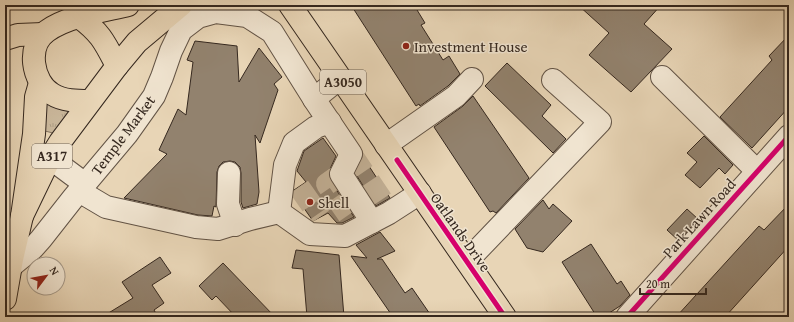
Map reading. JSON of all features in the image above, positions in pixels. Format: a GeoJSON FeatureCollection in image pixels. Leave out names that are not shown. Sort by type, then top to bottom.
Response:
{"type":"FeatureCollection","features":[{"type":"Feature","properties":{"kind":"main road"},"geometry":{"type":"LineString","coordinates":[[90,101],[70,100],[58,97],[50,93],[40,83],[35,69],[34,55],[38,40],[47,30],[61,23],[128,5]]}},
{"type":"Feature","properties":{"kind":"main road","name":"Oatlands Drive"},"geometry":{"type":"LineString","coordinates":[[290,5],[505,317]]}},
{"type":"Feature","properties":{"kind":"main road","name":"A317"},"geometry":{"type":"LineString","coordinates":[[22,216],[50,158],[60,142],[117,66],[137,42],[178,16]]}},
{"type":"Feature","properties":{"kind":"main road"},"geometry":{"type":"LineString","coordinates":[[79,17],[93,28],[102,38],[117,66]]}},
{"type":"Feature","properties":{"kind":"main road"},"geometry":{"type":"LineString","coordinates":[[5,41],[18,35],[43,34]]}},
{"type":"Feature","properties":{"kind":"main road"},"geometry":{"type":"LineString","coordinates":[[5,41],[34,55]]}},
{"type":"Feature","properties":{"kind":"main road","name":"A317"},"geometry":{"type":"LineString","coordinates":[[5,299],[10,267],[22,216],[34,134],[36,97],[40,83]]}},
{"type":"Feature","properties":{"kind":"street","name":"Temple Market"},"geometry":{"type":"LineString","coordinates":[[10,267],[33,248],[41,239],[127,134],[154,96],[171,51],[178,16],[198,17],[216,12],[247,16],[272,32],[351,154],[341,174],[372,219]]}},
{"type":"Feature","properties":{"kind":"street"},"geometry":{"type":"LineString","coordinates":[[662,77],[757,171]]}},
{"type":"Feature","properties":{"kind":"street"},"geometry":{"type":"LineString","coordinates":[[314,99],[340,78]]}},
{"type":"Feature","properties":{"kind":"street"},"geometry":{"type":"LineString","coordinates":[[386,145],[456,96],[472,79]]}},
{"type":"Feature","properties":{"kind":"street"},"geometry":{"type":"LineString","coordinates":[[467,261],[600,122],[554,80]]}},
{"type":"Feature","properties":{"kind":"street"},"geometry":{"type":"LineString","coordinates":[[279,212],[285,165],[294,143],[316,126],[330,122]]}},
{"type":"Feature","properties":{"kind":"street","name":"Park Lawn Road"},"geometry":{"type":"LineString","coordinates":[[627,317],[789,136]]}},
{"type":"Feature","properties":{"kind":"street"},"geometry":{"type":"LineString","coordinates":[[50,158],[82,188],[106,207],[196,227],[218,229],[279,212]]}},
{"type":"Feature","properties":{"kind":"street"},"geometry":{"type":"LineString","coordinates":[[285,165],[299,187]]}},
{"type":"Feature","properties":{"kind":"street"},"geometry":{"type":"LineString","coordinates":[[229,173],[228,204],[235,225]]}},
{"type":"Feature","properties":{"kind":"street"},"geometry":{"type":"LineString","coordinates":[[279,212],[310,234],[344,236],[420,193]]}},
{"type":"Feature","properties":{"kind":"street"},"geometry":{"type":"LineString","coordinates":[[320,217],[335,235]]}},
{"type":"Feature","properties":{"kind":"green space"},"geometry":{"type":"Polygon","coordinates":[[[45,103],[70,112],[57,134],[45,131],[45,103]]]}},
{"type":"Feature","properties":{"kind":"building"},"geometry":{"type":"Polygon","coordinates":[[[351,5],[414,5],[425,23],[421,25],[443,60],[449,56],[460,74],[448,86],[420,106],[419,104],[416,106],[351,5]]]}},
{"type":"Feature","properties":{"kind":"building"},"geometry":{"type":"Polygon","coordinates":[[[578,5],[661,5],[644,24],[672,49],[631,92],[589,55],[609,33],[578,5]]]}},
{"type":"Feature","properties":{"kind":"building"},"geometry":{"type":"Polygon","coordinates":[[[789,35],[789,107],[752,148],[720,117],[772,60],[769,56],[789,35]]]}},
{"type":"Feature","properties":{"kind":"building"},"geometry":{"type":"Polygon","coordinates":[[[195,41],[237,46],[239,82],[259,48],[282,77],[274,84],[278,90],[260,143],[255,135],[259,192],[257,204],[243,208],[241,202],[240,167],[235,162],[223,162],[219,166],[217,172],[216,207],[214,206],[212,216],[198,215],[124,198],[167,154],[159,150],[178,109],[186,115],[193,62],[187,60],[195,41]]]}},
{"type":"Feature","properties":{"kind":"building"},"geometry":{"type":"Polygon","coordinates":[[[507,63],[551,105],[542,116],[566,139],[553,153],[485,86],[507,63]]]}},
{"type":"Feature","properties":{"kind":"building"},"geometry":{"type":"Polygon","coordinates":[[[473,96],[529,178],[496,213],[493,211],[490,212],[434,127],[463,106],[473,96]]]}},
{"type":"Feature","properties":{"kind":"building"},"geometry":{"type":"Polygon","coordinates":[[[704,136],[733,165],[725,174],[719,168],[700,188],[685,175],[697,162],[687,153],[704,136]]]}},
{"type":"Feature","properties":{"kind":"building"},"geometry":{"type":"Polygon","coordinates":[[[323,138],[336,156],[330,169],[330,180],[354,217],[342,223],[337,223],[328,213],[313,221],[294,194],[294,190],[306,182],[297,171],[304,151],[323,138]]]}},
{"type":"Feature","properties":{"kind":"building"},"geometry":{"type":"Polygon","coordinates":[[[363,157],[390,198],[376,206],[355,173],[363,157]]]}},
{"type":"Feature","properties":{"kind":"building"},"geometry":{"type":"Polygon","coordinates":[[[543,200],[549,209],[553,204],[572,221],[543,252],[527,248],[515,229],[543,200]]]}},
{"type":"Feature","properties":{"kind":"building"},"geometry":{"type":"Polygon","coordinates":[[[789,204],[789,246],[725,317],[676,317],[759,226],[764,230],[789,204]]]}},
{"type":"Feature","properties":{"kind":"building"},"geometry":{"type":"Polygon","coordinates":[[[687,209],[698,219],[679,241],[667,230],[687,209]]]}},
{"type":"Feature","properties":{"kind":"building"},"geometry":{"type":"Polygon","coordinates":[[[380,232],[395,251],[377,259],[382,259],[405,293],[412,288],[432,317],[393,317],[351,256],[367,258],[356,245],[380,232]]]}},
{"type":"Feature","properties":{"kind":"building"},"geometry":{"type":"Polygon","coordinates":[[[591,244],[617,284],[621,281],[630,295],[620,306],[603,317],[597,317],[562,262],[591,244]]]}},
{"type":"Feature","properties":{"kind":"building"},"geometry":{"type":"Polygon","coordinates":[[[296,250],[339,255],[344,317],[307,317],[303,269],[292,268],[296,250]]]}},
{"type":"Feature","properties":{"kind":"building"},"geometry":{"type":"Polygon","coordinates":[[[160,257],[171,273],[152,285],[164,303],[154,310],[158,317],[102,317],[133,298],[122,282],[160,257]]]}},
{"type":"Feature","properties":{"kind":"building"},"geometry":{"type":"Polygon","coordinates":[[[223,263],[275,317],[236,317],[216,296],[212,300],[199,286],[223,263]]]}},
{"type":"Feature","properties":{"kind":"tunnel"},"geometry":{"type":"LineString","coordinates":[[351,154],[386,206]]}},
{"type":"Feature","properties":{"kind":"tunnel"},"geometry":{"type":"LineString","coordinates":[[341,174],[327,184],[356,226]]}},
{"type":"Feature","properties":{"kind":"tunnel"},"geometry":{"type":"LineString","coordinates":[[299,187],[320,217]]}},
{"type":"Feature","properties":{"kind":"cycle path"},"geometry":{"type":"LineString","coordinates":[[627,317],[789,136]]}},
{"type":"Feature","properties":{"kind":"cycle path"},"geometry":{"type":"LineString","coordinates":[[397,160],[505,317]]}},
{"type":"Feature","properties":{"kind":"place","name":"Investment House"},"geometry":{"type":"Point","coordinates":[406,46]}},
{"type":"Feature","properties":{"kind":"place","name":"Shell"},"geometry":{"type":"Point","coordinates":[310,202]}}]}
